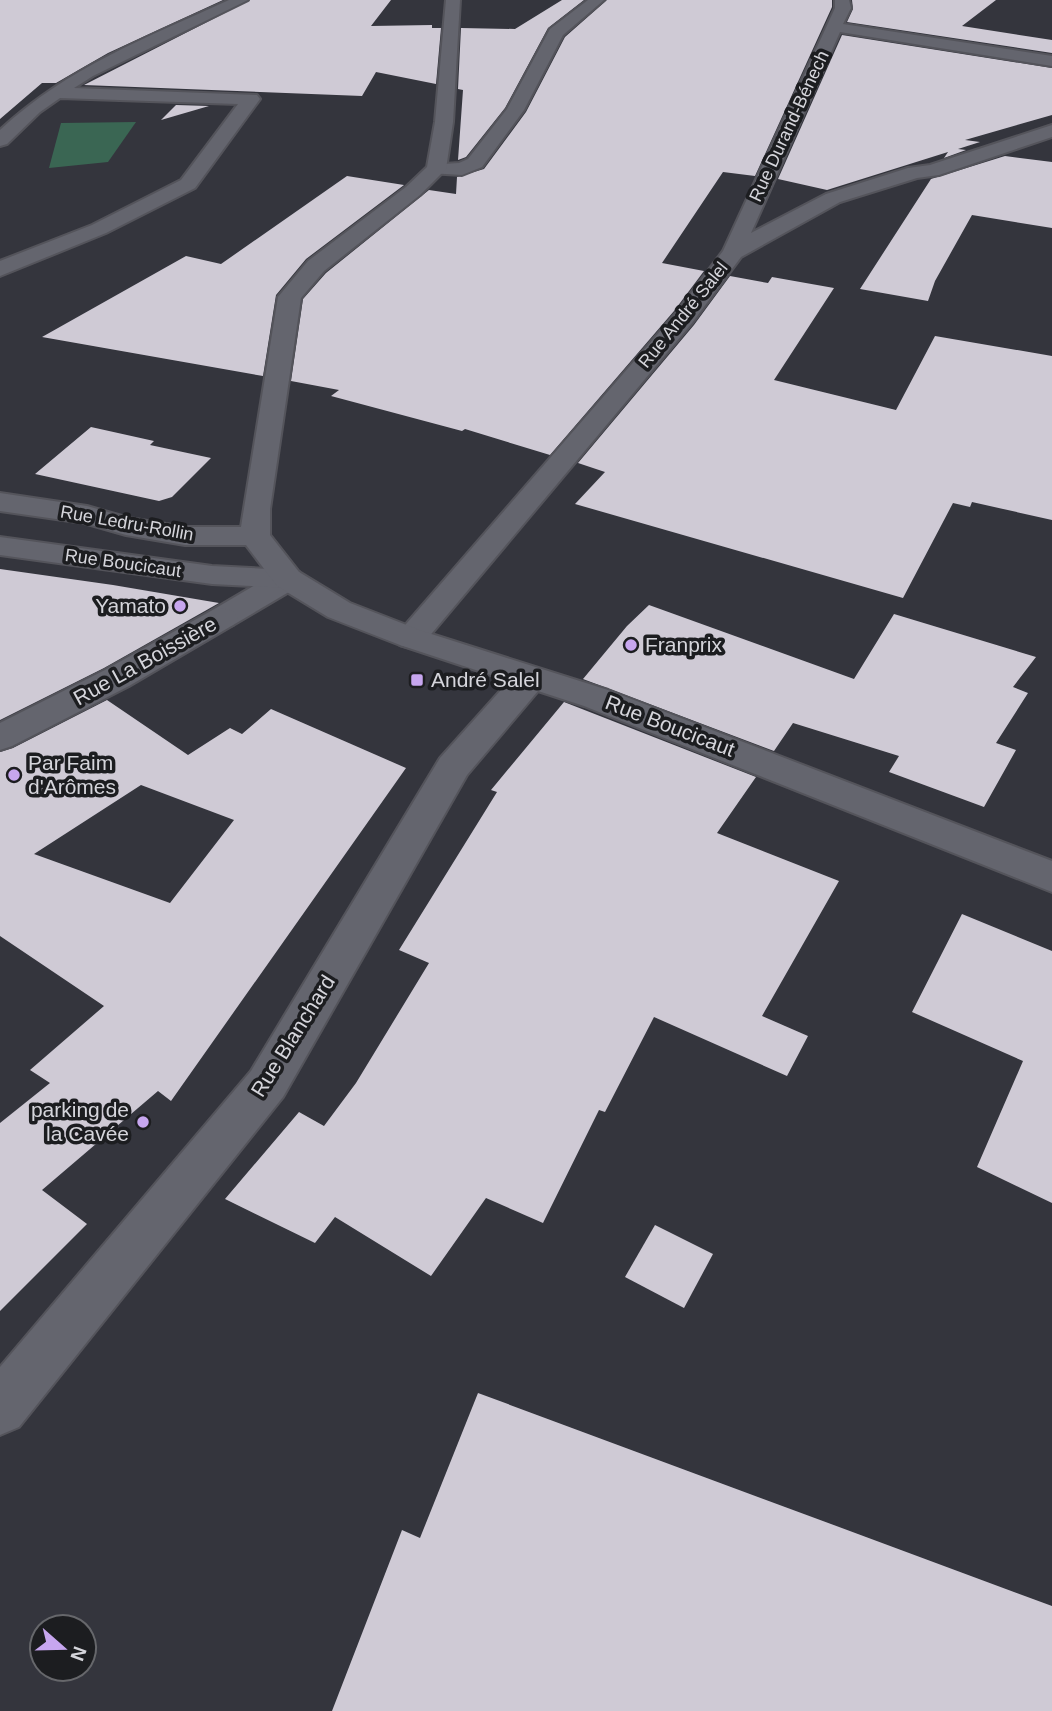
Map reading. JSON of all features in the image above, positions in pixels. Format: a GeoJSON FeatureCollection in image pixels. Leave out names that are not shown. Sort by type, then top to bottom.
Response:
{"type":"FeatureCollection","features":[{"type":"Feature","properties":{"kind":"street"},"geometry":{"type":"LineString","coordinates":[[0,139],[55,93],[122,55],[241,0]]}},
{"type":"Feature","properties":{"kind":"street"},"geometry":{"type":"LineString","coordinates":[[255,536],[256,509],[290,297],[299,282],[316,266],[436,170],[444,122],[453,0]]}},
{"type":"Feature","properties":{"kind":"street"},"geometry":{"type":"LineString","coordinates":[[436,170],[462,169],[475,163],[515,110],[556,32],[597,0]]}},
{"type":"Feature","properties":{"kind":"street","name":"Rue Durand-Bénech"},"geometry":{"type":"LineString","coordinates":[[733,252],[772,201],[843,8],[842,0]]}},
{"type":"Feature","properties":{"kind":"street"},"geometry":{"type":"LineString","coordinates":[[835,27],[1052,61]]}},
{"type":"Feature","properties":{"kind":"street"},"geometry":{"type":"LineString","coordinates":[[0,269],[99,229],[187,184],[251,99],[55,93]]}},
{"type":"Feature","properties":{"kind":"street","name":"Rue André Salel"},"geometry":{"type":"LineString","coordinates":[[411,638],[684,318],[733,252],[833,198],[915,173],[932,171],[1052,131]]}},
{"type":"Feature","properties":{"kind":"street"},"geometry":{"type":"LineString","coordinates":[[772,201],[822,204]]}},
{"type":"Feature","properties":{"kind":"street","name":"Rue Ledru-Rollin"},"geometry":{"type":"LineString","coordinates":[[0,502],[87,515],[126,526],[185,536],[255,536]]}},
{"type":"Feature","properties":{"kind":"street","name":"Rue Boucicaut"},"geometry":{"type":"LineString","coordinates":[[255,536],[288,579],[339,610],[411,638],[596,698],[1052,877]]}},
{"type":"Feature","properties":{"kind":"street","name":"Rue Boucicaut"},"geometry":{"type":"LineString","coordinates":[[0,546],[212,575],[288,579]]}},
{"type":"Feature","properties":{"kind":"street","name":"Rue La Boissière"},"geometry":{"type":"LineString","coordinates":[[0,738],[117,678],[288,579]]}},
{"type":"Feature","properties":{"kind":"street","name":"Rue Blanchard"},"geometry":{"type":"LineString","coordinates":[[0,1408],[267,1084],[453,767],[532,677]]}},
{"type":"Feature","properties":{"kind":"green space"},"geometry":{"type":"Polygon","coordinates":[[[136,122],[108,162],[49,168],[61,123],[136,122]]]}},
{"type":"Feature","properties":{"kind":"building"},"geometry":{"type":"Polygon","coordinates":[[[0,0],[223,0],[108,53],[56,83],[42,83],[0,119],[0,0]]]}},
{"type":"Feature","properties":{"kind":"building"},"geometry":{"type":"Polygon","coordinates":[[[250,0],[391,0],[371,26],[432,25],[432,28],[441,28],[436,84],[376,72],[362,96],[84,85],[250,0]]]}},
{"type":"Feature","properties":{"kind":"building"},"geometry":{"type":"Polygon","coordinates":[[[562,0],[584,0],[548,28],[505,108],[466,157],[458,160],[463,90],[458,89],[461,28],[515,29],[562,0]]]}},
{"type":"Feature","properties":{"kind":"building"},"geometry":{"type":"Polygon","coordinates":[[[607,0],[832,0],[832,7],[755,176],[723,172],[662,263],[704,271],[674,311],[550,455],[465,429],[462,431],[331,396],[339,390],[291,381],[303,299],[326,273],[429,190],[456,194],[457,177],[484,169],[526,112],[565,37],[607,0]]]}},
{"type":"Feature","properties":{"kind":"building"},"geometry":{"type":"Polygon","coordinates":[[[852,0],[996,0],[962,26],[1052,40],[1052,53],[847,22],[853,9],[852,0]]]}},
{"type":"Feature","properties":{"kind":"building"},"geometry":{"type":"Polygon","coordinates":[[[842,35],[1052,68],[1052,115],[965,140],[980,142],[958,149],[966,150],[944,158],[948,152],[827,190],[778,179],[842,35]]]}},
{"type":"Feature","properties":{"kind":"building"},"geometry":{"type":"Polygon","coordinates":[[[176,105],[209,106],[161,120],[176,105]]]}},
{"type":"Feature","properties":{"kind":"building"},"geometry":{"type":"Polygon","coordinates":[[[1005,156],[1052,162],[1052,228],[972,215],[935,281],[928,301],[860,289],[931,179],[1005,156]]]}},
{"type":"Feature","properties":{"kind":"building"},"geometry":{"type":"Polygon","coordinates":[[[347,176],[404,185],[306,259],[276,295],[263,376],[42,337],[186,256],[221,264],[347,176]]]}},
{"type":"Feature","properties":{"kind":"building"},"geometry":{"type":"Polygon","coordinates":[[[730,276],[768,283],[772,277],[834,288],[774,380],[896,410],[935,336],[1052,356],[1052,520],[972,502],[970,507],[953,503],[903,598],[575,504],[605,472],[578,463],[694,325],[730,276]]]}},
{"type":"Feature","properties":{"kind":"building"},"geometry":{"type":"Polygon","coordinates":[[[91,427],[154,441],[150,445],[211,458],[172,497],[159,501],[35,474],[91,427]]]}},
{"type":"Feature","properties":{"kind":"building"},"geometry":{"type":"Polygon","coordinates":[[[0,569],[219,603],[104,668],[0,720],[0,569]]]}},
{"type":"Feature","properties":{"kind":"building"},"geometry":{"type":"Polygon","coordinates":[[[649,605],[854,679],[894,614],[1036,657],[1013,687],[1028,693],[996,743],[1016,750],[984,807],[889,772],[899,756],[793,723],[774,751],[583,679],[627,626],[649,605]]]}},
{"type":"Feature","properties":{"kind":"building"},"geometry":{"type":"Polygon","coordinates":[[[107,700],[188,755],[230,728],[242,734],[271,709],[406,768],[171,1101],[158,1091],[42,1190],[87,1224],[0,1311],[0,1123],[50,1083],[30,1070],[104,1006],[0,936],[0,752],[107,700]],[[141,785],[34,854],[170,903],[234,820],[141,785]]]}},
{"type":"Feature","properties":{"kind":"building"},"geometry":{"type":"Polygon","coordinates":[[[564,702],[756,777],[717,833],[839,881],[762,1016],[808,1036],[787,1076],[654,1017],[605,1112],[599,1110],[543,1223],[486,1198],[431,1276],[335,1217],[315,1243],[225,1199],[299,1112],[324,1126],[356,1083],[429,963],[399,950],[497,792],[491,790],[564,702]]]}},
{"type":"Feature","properties":{"kind":"building"},"geometry":{"type":"Polygon","coordinates":[[[962,914],[1052,951],[1052,1203],[977,1167],[1023,1061],[912,1012],[962,914]]]}},
{"type":"Feature","properties":{"kind":"building"},"geometry":{"type":"Polygon","coordinates":[[[655,1225],[713,1254],[684,1308],[625,1277],[655,1225]]]}},
{"type":"Feature","properties":{"kind":"building"},"geometry":{"type":"Polygon","coordinates":[[[478,1393],[1052,1606],[1052,1711],[332,1711],[402,1530],[420,1538],[478,1393]]]}},
{"type":"Feature","properties":{"kind":"place","name":"Yamato"},"geometry":{"type":"Point","coordinates":[180,606]}},
{"type":"Feature","properties":{"kind":"place","name":"Franprix"},"geometry":{"type":"Point","coordinates":[631,645]}},
{"type":"Feature","properties":{"kind":"place","name":"André Salel"},"geometry":{"type":"Point","coordinates":[417,680]}},
{"type":"Feature","properties":{"kind":"place","name":"Par Faim d'Arômes"},"geometry":{"type":"Point","coordinates":[14,775]}},
{"type":"Feature","properties":{"kind":"place","name":"parking de la Cavée"},"geometry":{"type":"Point","coordinates":[143,1122]}}]}
